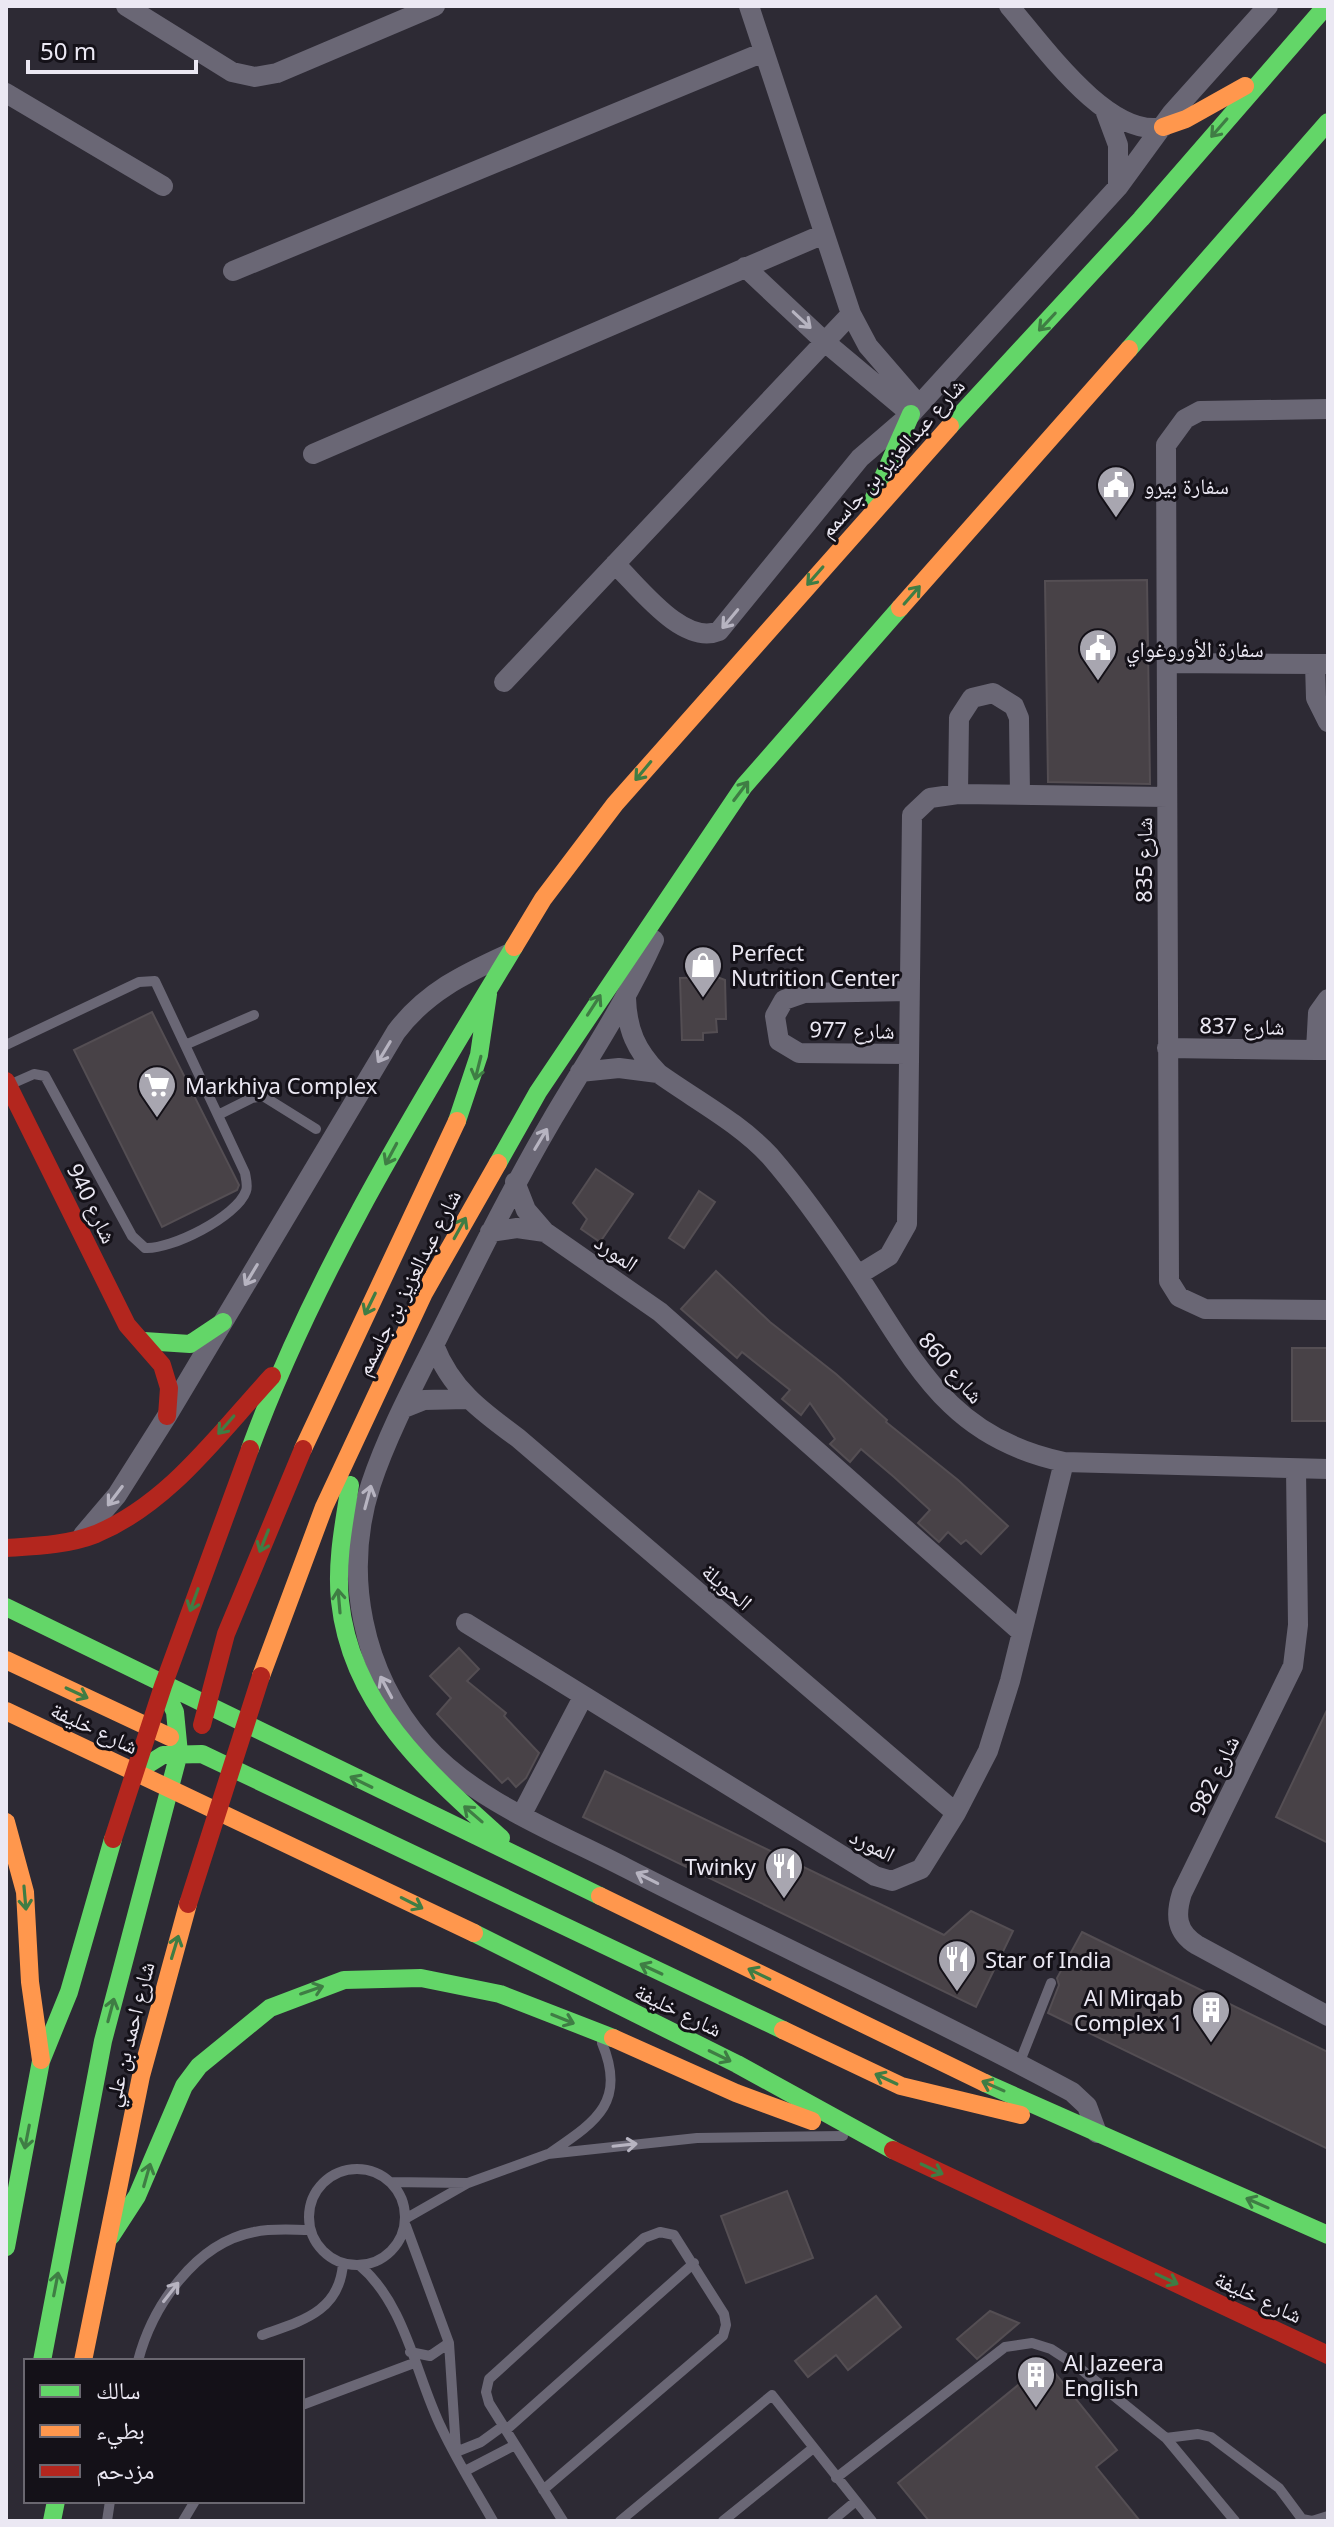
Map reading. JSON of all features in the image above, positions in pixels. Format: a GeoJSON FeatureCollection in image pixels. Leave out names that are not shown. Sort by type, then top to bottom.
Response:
{"type":"FeatureCollection","features":[{"type":"Feature","properties":{"kind":"main road","name":"شارع عبدالعزيز بن جاسمم"},"geometry":{"type":"LineString","coordinates":[[163,1686],[280,1368],[413,1114],[543,899],[615,804],[863,520],[1141,219],[1326,6]]}},
{"type":"Feature","properties":{"kind":"main road"},"geometry":{"type":"LineString","coordinates":[[1163,127],[1186,119],[1265,75]]}},
{"type":"Feature","properties":{"kind":"main road","name":"شارع عبدالعزيز بن جاسمم"},"geometry":{"type":"LineString","coordinates":[[245,1726],[324,1507],[424,1293],[538,1092],[672,890],[744,786],[1324,129]]}},
{"type":"Feature","properties":{"kind":"main road"},"geometry":{"type":"LineString","coordinates":[[863,520],[915,410]]}},
{"type":"Feature","properties":{"kind":"main road"},"geometry":{"type":"LineString","coordinates":[[217,1809],[205,1706],[234,1614],[312,1423],[465,1107],[486,1034],[488,991]]}},
{"type":"Feature","properties":{"kind":"main road","name":"شارع 940"},"geometry":{"type":"LineString","coordinates":[[7,1083],[127,1325],[144,1341],[168,1377],[172,1393],[167,1416]]}},
{"type":"Feature","properties":{"kind":"main road"},"geometry":{"type":"LineString","coordinates":[[144,1341],[190,1344],[223,1322]]}},
{"type":"Feature","properties":{"kind":"main road"},"geometry":{"type":"LineString","coordinates":[[6,1548],[76,1543],[136,1516],[167,1491],[280,1368]]}},
{"type":"Feature","properties":{"kind":"main road"},"geometry":{"type":"LineString","coordinates":[[375,1397],[354,1465],[339,1533],[337,1596],[354,1670],[379,1715],[427,1774],[532,1865]]}},
{"type":"Feature","properties":{"kind":"main road"},"geometry":{"type":"LineString","coordinates":[[6,1607],[532,1865],[1097,2133],[1328,2235]]}},
{"type":"Feature","properties":{"kind":"main road"},"geometry":{"type":"LineString","coordinates":[[6,1660],[150,1728],[179,1747]]}},
{"type":"Feature","properties":{"kind":"main road"},"geometry":{"type":"LineString","coordinates":[[6,2247],[41,2061],[69,1992],[163,1686]]}},
{"type":"Feature","properties":{"kind":"main road"},"geometry":{"type":"LineString","coordinates":[[42,2359],[103,2041],[179,1747],[175,1712],[163,1686]]}},
{"type":"Feature","properties":{"kind":"main road","name":"شارع خليفة"},"geometry":{"type":"LineString","coordinates":[[6,1711],[217,1809],[737,2064],[861,2135],[1328,2355]]}},
{"type":"Feature","properties":{"kind":"main road"},"geometry":{"type":"LineString","coordinates":[[136,1772],[150,1761],[179,1747],[211,1742],[245,1726]]}},
{"type":"Feature","properties":{"kind":"main road","name":"شارع احمد بن علي"},"geometry":{"type":"LineString","coordinates":[[83,2359],[158,2004],[245,1726]]}},
{"type":"Feature","properties":{"kind":"main road"},"geometry":{"type":"LineString","coordinates":[[211,1742],[231,1767],[901,2086],[1097,2133]]}},
{"type":"Feature","properties":{"kind":"main road"},"geometry":{"type":"LineString","coordinates":[[6,1822],[25,1892],[30,1982],[41,2061]]}},
{"type":"Feature","properties":{"kind":"main road"},"geometry":{"type":"LineString","coordinates":[[106,2240],[138,2200],[158,2137],[175,2100],[198,2067],[236,2030],[284,1999],[342,1979],[389,1974],[436,1977],[502,1994],[762,2105],[861,2135]]}},
{"type":"Feature","properties":{"kind":"street"},"geometry":{"type":"LineString","coordinates":[[126,6],[232,72],[255,77],[277,73],[435,6]]}},
{"type":"Feature","properties":{"kind":"street"},"geometry":{"type":"LineString","coordinates":[[749,6],[851,314],[868,346],[915,410]]}},
{"type":"Feature","properties":{"kind":"street"},"geometry":{"type":"LineString","coordinates":[[1009,6],[1105,110],[1134,127],[1163,127]]}},
{"type":"Feature","properties":{"kind":"street","name":"شارع عبدالعزيز بن جاسمم"},"geometry":{"type":"LineString","coordinates":[[615,564],[683,629],[709,635],[719,631],[860,458],[915,410],[1118,187],[1172,113],[1268,6]]}},
{"type":"Feature","properties":{"kind":"street"},"geometry":{"type":"LineString","coordinates":[[233,271],[764,52]]}},
{"type":"Feature","properties":{"kind":"street"},"geometry":{"type":"LineString","coordinates":[[6,93],[163,186]]}},
{"type":"Feature","properties":{"kind":"street"},"geometry":{"type":"LineString","coordinates":[[1105,110],[1118,145],[1118,187]]}},
{"type":"Feature","properties":{"kind":"street"},"geometry":{"type":"LineString","coordinates":[[313,454],[824,234]]}},
{"type":"Feature","properties":{"kind":"street"},"geometry":{"type":"LineString","coordinates":[[745,267],[825,342],[915,410]]}},
{"type":"Feature","properties":{"kind":"street"},"geometry":{"type":"LineString","coordinates":[[504,682],[851,314]]}},
{"type":"Feature","properties":{"kind":"street","name":"شارع 835"},"geometry":{"type":"LineString","coordinates":[[1328,409],[1200,411],[1174,430],[1166,445],[1169,663],[1166,797],[1167,1262],[1174,1289],[1191,1305],[1205,1309],[1328,1310]]}},
{"type":"Feature","properties":{"kind":"street"},"geometry":{"type":"LineString","coordinates":[[1169,663],[1322,664],[1316,698],[1328,722]]}},
{"type":"Feature","properties":{"kind":"street"},"geometry":{"type":"LineString","coordinates":[[958,794],[959,718],[972,698],[993,693],[1014,706],[1019,718],[1020,795]]}},
{"type":"Feature","properties":{"kind":"street","name":"شارع 977"},"geometry":{"type":"LineString","coordinates":[[858,1275],[889,1256],[907,1224],[912,815],[930,798],[958,794],[1166,797]]}},
{"type":"Feature","properties":{"kind":"street","name":"شارع عبدالعزيز بن جاسمم"},"geometry":{"type":"LineString","coordinates":[[522,1814],[468,1783],[426,1747],[400,1713],[375,1667],[364,1630],[357,1573],[359,1529],[372,1482],[434,1345],[515,1182],[626,998],[657,933],[672,890]]}},
{"type":"Feature","properties":{"kind":"street"},"geometry":{"type":"LineString","coordinates":[[76,1543],[117,1495],[167,1416],[413,1009],[458,977],[508,954]]}},
{"type":"Feature","properties":{"kind":"street","name":"شارع 977"},"geometry":{"type":"LineString","coordinates":[[907,1054],[799,1053],[779,1041],[775,1016],[784,1000],[804,993],[909,991]]}},
{"type":"Feature","properties":{"kind":"street","name":"شارع 860"},"geometry":{"type":"LineString","coordinates":[[626,998],[632,1040],[658,1073],[767,1153],[810,1205],[894,1335],[945,1402],[973,1426],[1032,1456],[1064,1462],[1328,1469]]}},
{"type":"Feature","properties":{"kind":"street","name":"شارع 837"},"geometry":{"type":"LineString","coordinates":[[1167,1048],[1322,1050],[1318,1013],[1328,999]]}},
{"type":"Feature","properties":{"kind":"street","name":"شارع 860"},"geometry":{"type":"LineString","coordinates":[[580,1072],[619,1068],[658,1073]]}},
{"type":"Feature","properties":{"kind":"street","name":"المورد"},"geometry":{"type":"LineString","coordinates":[[515,1182],[526,1210],[545,1232],[660,1312],[1020,1631]]}},
{"type":"Feature","properties":{"kind":"street"},"geometry":{"type":"LineString","coordinates":[[490,1232],[517,1228],[545,1232]]}},
{"type":"Feature","properties":{"kind":"street","name":"الحويلة"},"geometry":{"type":"LineString","coordinates":[[434,1345],[442,1364],[466,1399],[518,1438],[956,1813]]}},
{"type":"Feature","properties":{"kind":"street"},"geometry":{"type":"LineString","coordinates":[[404,1408],[424,1400],[466,1399]]}},
{"type":"Feature","properties":{"kind":"street","name":"المورد"},"geometry":{"type":"LineString","coordinates":[[466,1623],[875,1876],[892,1881],[921,1869],[956,1813],[999,1723],[1064,1462]]}},
{"type":"Feature","properties":{"kind":"street","name":"شارع 982"},"geometry":{"type":"LineString","coordinates":[[1296,1469],[1298,1625],[1293,1666],[1182,1893],[1177,1920],[1182,1931],[1197,1945],[1328,2016]]}},
{"type":"Feature","properties":{"kind":"street"},"geometry":{"type":"LineString","coordinates":[[583,1697],[522,1814],[1019,2064],[1081,2099],[1093,2117],[1097,2133]]}},
{"type":"Feature","properties":{"kind":"lane"},"geometry":{"type":"LineString","coordinates":[[6,1045],[151,979],[158,986],[245,1173],[246,1191],[232,1210],[220,1219],[163,1248],[145,1248],[132,1236],[45,1076],[34,1074],[7,1083]]}},
{"type":"Feature","properties":{"kind":"lane"},"geometry":{"type":"LineString","coordinates":[[185,1045],[254,1015]]}},
{"type":"Feature","properties":{"kind":"lane"},"geometry":{"type":"LineString","coordinates":[[218,1115],[252,1098],[263,1096],[316,1129]]}},
{"type":"Feature","properties":{"kind":"lane"},"geometry":{"type":"LineString","coordinates":[[1019,2064],[1051,1983]]}},
{"type":"Feature","properties":{"kind":"lane"},"geometry":{"type":"LineString","coordinates":[[548,2154],[595,2122],[609,2100],[610,2063],[598,2033]]}},
{"type":"Feature","properties":{"kind":"lane"},"geometry":{"type":"LineString","coordinates":[[468,2183],[391,2182],[363,2169],[332,2176],[312,2199],[310,2230],[317,2244],[329,2256],[343,2263],[359,2265],[386,2256],[396,2245],[405,2221],[468,2183],[548,2154],[697,2138],[861,2135]]}},
{"type":"Feature","properties":{"kind":"lane"},"geometry":{"type":"LineString","coordinates":[[391,2182],[402,2199],[405,2221],[449,2343],[456,2452]]}},
{"type":"Feature","properties":{"kind":"lane"},"geometry":{"type":"LineString","coordinates":[[139,2359],[156,2311],[178,2282],[212,2253],[252,2232],[310,2230]]}},
{"type":"Feature","properties":{"kind":"lane"},"geometry":{"type":"LineString","coordinates":[[543,2490],[723,2336],[726,2325],[724,2314],[674,2235],[660,2232],[644,2238],[489,2379],[487,2398],[504,2428],[543,2490],[563,2521]]}},
{"type":"Feature","properties":{"kind":"lane"},"geometry":{"type":"LineString","coordinates":[[262,2335],[310,2318],[328,2304],[340,2285],[343,2263]]}},
{"type":"Feature","properties":{"kind":"lane"},"geometry":{"type":"LineString","coordinates":[[456,2452],[504,2428],[694,2263]]}},
{"type":"Feature","properties":{"kind":"lane"},"geometry":{"type":"LineString","coordinates":[[359,2265],[385,2294],[442,2430],[493,2521]]}},
{"type":"Feature","properties":{"kind":"lane"},"geometry":{"type":"LineString","coordinates":[[304,2404],[412,2357],[430,2356],[449,2343]]}},
{"type":"Feature","properties":{"kind":"lane"},"geometry":{"type":"LineString","coordinates":[[836,2478],[1005,2347],[1017,2343],[1051,2349],[1166,2438],[1235,2521]]}},
{"type":"Feature","properties":{"kind":"lane"},"geometry":{"type":"LineString","coordinates":[[620,2521],[772,2395],[872,2521]]}},
{"type":"Feature","properties":{"kind":"lane"},"geometry":{"type":"LineString","coordinates":[[1166,2438],[1198,2434],[1211,2437],[1279,2488],[1302,2519],[1312,2521],[1328,2516]]}},
{"type":"Feature","properties":{"kind":"lane"},"geometry":{"type":"LineString","coordinates":[[465,2471],[515,2445]]}},
{"type":"Feature","properties":{"kind":"lane"},"geometry":{"type":"LineString","coordinates":[[723,2521],[812,2449]]}},
{"type":"Feature","properties":{"kind":"lane"},"geometry":{"type":"LineString","coordinates":[[832,2521],[856,2501]]}},
{"type":"Feature","properties":{"kind":"lane"},"geometry":{"type":"LineString","coordinates":[[183,2521],[194,2503]]}},
{"type":"Feature","properties":{"kind":"building","name":"سفارة الأوروغواي"},"geometry":{"type":"Polygon","coordinates":[[[1147,580],[1150,784],[1048,782],[1045,581],[1147,580]]]}},
{"type":"Feature","properties":{"kind":"building","name":"Perfect Nutrition Center"},"geometry":{"type":"Polygon","coordinates":[[[717,977],[725,980],[726,1019],[716,1019],[717,1032],[703,1033],[703,1040],[682,1040],[680,978],[717,977]]]}},
{"type":"Feature","properties":{"kind":"building","name":"Markhiya Complex"},"geometry":{"type":"Polygon","coordinates":[[[152,1012],[239,1185],[237,1190],[162,1227],[74,1050],[152,1012]]]}},
{"type":"Feature","properties":{"kind":"building"},"geometry":{"type":"Polygon","coordinates":[[[596,1169],[633,1194],[600,1242],[581,1229],[587,1219],[573,1203],[596,1169]]]}},
{"type":"Feature","properties":{"kind":"building"},"geometry":{"type":"Polygon","coordinates":[[[699,1191],[715,1202],[684,1248],[669,1238],[699,1191]]]}},
{"type":"Feature","properties":{"kind":"building"},"geometry":{"type":"Polygon","coordinates":[[[716,1271],[770,1322],[836,1374],[886,1422],[958,1480],[1008,1526],[981,1554],[966,1540],[961,1544],[948,1532],[939,1542],[918,1523],[930,1510],[894,1477],[861,1449],[850,1462],[830,1444],[835,1439],[810,1403],[801,1415],[782,1399],[790,1390],[742,1352],[737,1358],[681,1309],[716,1271]]]}},
{"type":"Feature","properties":{"kind":"building"},"geometry":{"type":"Polygon","coordinates":[[[1292,1348],[1328,1348],[1328,1421],[1292,1421],[1292,1348]]]}},
{"type":"Feature","properties":{"kind":"building"},"geometry":{"type":"Polygon","coordinates":[[[459,1648],[479,1669],[467,1681],[506,1713],[504,1716],[539,1753],[526,1778],[516,1787],[508,1778],[502,1783],[437,1714],[451,1698],[430,1676],[459,1648]]]}},
{"type":"Feature","properties":{"kind":"building"},"geometry":{"type":"Polygon","coordinates":[[[1328,1708],[1328,1843],[1276,1817],[1328,1708]]]}},
{"type":"Feature","properties":{"kind":"building"},"geometry":{"type":"Polygon","coordinates":[[[605,1771],[944,1935],[971,1911],[1013,1931],[976,2007],[583,1817],[605,1771]]]}},
{"type":"Feature","properties":{"kind":"building","name":"Al Mirqab Complex 1"},"geometry":{"type":"Polygon","coordinates":[[[1082,1932],[1328,2052],[1328,2149],[1048,2013],[1059,1985],[1057,1978],[1082,1932]]]}},
{"type":"Feature","properties":{"kind":"building"},"geometry":{"type":"Polygon","coordinates":[[[787,2191],[813,2258],[746,2283],[721,2216],[787,2191]]]}},
{"type":"Feature","properties":{"kind":"building"},"geometry":{"type":"Polygon","coordinates":[[[876,2296],[901,2327],[848,2370],[836,2355],[808,2377],[795,2361],[876,2296]]]}},
{"type":"Feature","properties":{"kind":"building"},"geometry":{"type":"Polygon","coordinates":[[[990,2311],[1019,2323],[977,2359],[957,2339],[990,2311]]]}},
{"type":"Feature","properties":{"kind":"building","name":"Al Jazeera English"},"geometry":{"type":"Polygon","coordinates":[[[1039,2368],[1051,2368],[1117,2450],[1096,2467],[1140,2521],[929,2521],[898,2483],[1039,2368]]]}},
{"type":"Feature","properties":{"kind":"traffic: fast"},"geometry":{"type":"LineString","coordinates":[[950,426],[1141,219],[1326,6]]}},
{"type":"Feature","properties":{"kind":"traffic: fast"},"geometry":{"type":"LineString","coordinates":[[1129,349],[1328,122]]}},
{"type":"Feature","properties":{"kind":"traffic: fast"},"geometry":{"type":"LineString","coordinates":[[874,498],[911,414]]}},
{"type":"Feature","properties":{"kind":"traffic: fast"},"geometry":{"type":"LineString","coordinates":[[498,1163],[538,1092],[744,786],[900,608]]}},
{"type":"Feature","properties":{"kind":"traffic: fast"},"geometry":{"type":"LineString","coordinates":[[250,1449],[305,1319],[370,1192],[514,947]]}},
{"type":"Feature","properties":{"kind":"traffic: fast"},"geometry":{"type":"LineString","coordinates":[[457,1121],[479,1055],[488,994]]}},
{"type":"Feature","properties":{"kind":"traffic: fast"},"geometry":{"type":"LineString","coordinates":[[144,1341],[190,1344],[223,1322]]}},
{"type":"Feature","properties":{"kind":"traffic: fast"},"geometry":{"type":"LineString","coordinates":[[350,1485],[341,1543],[339,1586],[347,1638],[359,1673],[376,1704],[420,1761],[501,1838]]}},
{"type":"Feature","properties":{"kind":"traffic: fast"},"geometry":{"type":"LineString","coordinates":[[6,1607],[600,1896]]}},
{"type":"Feature","properties":{"kind":"traffic: fast"},"geometry":{"type":"LineString","coordinates":[[42,2359],[103,2041],[179,1753],[175,1712],[163,1686]]}},
{"type":"Feature","properties":{"kind":"traffic: fast"},"geometry":{"type":"LineString","coordinates":[[136,1772],[163,1755],[202,1754],[783,2030]]}},
{"type":"Feature","properties":{"kind":"traffic: fast"},"geometry":{"type":"LineString","coordinates":[[6,2247],[41,2061],[69,1992],[113,1839]]}},
{"type":"Feature","properties":{"kind":"traffic: fast"},"geometry":{"type":"LineString","coordinates":[[474,1933],[737,2064],[893,2150]]}},
{"type":"Feature","properties":{"kind":"traffic: fast"},"geometry":{"type":"LineString","coordinates":[[111,2236],[137,2196],[184,2086],[199,2066],[270,2008],[344,1980],[421,1978],[500,1994],[613,2038]]}},
{"type":"Feature","properties":{"kind":"traffic: fast"},"geometry":{"type":"LineString","coordinates":[[985,2083],[1328,2235]]}},
{"type":"Feature","properties":{"kind":"traffic: fast"},"geometry":{"type":"LineString","coordinates":[[52,2521],[56,2503]]}},
{"type":"Feature","properties":{"kind":"traffic: slow"},"geometry":{"type":"LineString","coordinates":[[1163,127],[1186,119],[1245,86]]}},
{"type":"Feature","properties":{"kind":"traffic: slow"},"geometry":{"type":"LineString","coordinates":[[900,608],[1129,349]]}},
{"type":"Feature","properties":{"kind":"traffic: slow"},"geometry":{"type":"LineString","coordinates":[[514,947],[543,899],[615,804],[950,426]]}},
{"type":"Feature","properties":{"kind":"traffic: slow"},"geometry":{"type":"LineString","coordinates":[[303,1449],[457,1121]]}},
{"type":"Feature","properties":{"kind":"traffic: slow"},"geometry":{"type":"LineString","coordinates":[[261,1676],[324,1507],[424,1293],[498,1163]]}},
{"type":"Feature","properties":{"kind":"traffic: slow"},"geometry":{"type":"LineString","coordinates":[[6,1660],[170,1737]]}},
{"type":"Feature","properties":{"kind":"traffic: slow"},"geometry":{"type":"LineString","coordinates":[[6,1711],[474,1933]]}},
{"type":"Feature","properties":{"kind":"traffic: slow"},"geometry":{"type":"LineString","coordinates":[[6,1822],[25,1892],[30,1982],[41,2060]]}},
{"type":"Feature","properties":{"kind":"traffic: slow"},"geometry":{"type":"LineString","coordinates":[[600,1896],[985,2083]]}},
{"type":"Feature","properties":{"kind":"traffic: slow"},"geometry":{"type":"LineString","coordinates":[[83,2359],[141,2076],[188,1904]]}},
{"type":"Feature","properties":{"kind":"traffic: slow"},"geometry":{"type":"LineString","coordinates":[[783,2030],[901,2086],[1021,2115]]}},
{"type":"Feature","properties":{"kind":"traffic: slow"},"geometry":{"type":"LineString","coordinates":[[613,2038],[736,2093],[812,2121]]}},
{"type":"Feature","properties":{"kind":"traffic: jam"},"geometry":{"type":"LineString","coordinates":[[6,1081],[127,1325],[162,1365],[169,1388],[167,1416]]}},
{"type":"Feature","properties":{"kind":"traffic: jam"},"geometry":{"type":"LineString","coordinates":[[6,1548],[74,1541],[123,1521],[192,1465],[272,1376]]}},
{"type":"Feature","properties":{"kind":"traffic: jam"},"geometry":{"type":"LineString","coordinates":[[113,1839],[163,1686],[250,1449]]}},
{"type":"Feature","properties":{"kind":"traffic: jam"},"geometry":{"type":"LineString","coordinates":[[202,1725],[226,1634],[303,1449]]}},
{"type":"Feature","properties":{"kind":"traffic: jam"},"geometry":{"type":"LineString","coordinates":[[188,1904],[261,1676]]}},
{"type":"Feature","properties":{"kind":"traffic: jam"},"geometry":{"type":"LineString","coordinates":[[893,2150],[1328,2355]]}},
{"type":"Feature","properties":{"kind":"place","name":"سفارة بيرو"},"geometry":{"type":"Point","coordinates":[1116,519]}},
{"type":"Feature","properties":{"kind":"place","name":"سفارة الأوروغواي"},"geometry":{"type":"Point","coordinates":[1098,682]}},
{"type":"Feature","properties":{"kind":"place","name":"Perfect Nutrition Center"},"geometry":{"type":"Point","coordinates":[703,999]}},
{"type":"Feature","properties":{"kind":"place","name":"Markhiya Complex"},"geometry":{"type":"Point","coordinates":[157,1119]}},
{"type":"Feature","properties":{"kind":"place","name":"Twinky"},"geometry":{"type":"Point","coordinates":[784,1900]}},
{"type":"Feature","properties":{"kind":"place","name":"Star of India"},"geometry":{"type":"Point","coordinates":[957,1993]}},
{"type":"Feature","properties":{"kind":"place","name":"Al Mirqab Complex 1"},"geometry":{"type":"Point","coordinates":[1211,2044]}},
{"type":"Feature","properties":{"kind":"place","name":"Al Jazeera English"},"geometry":{"type":"Point","coordinates":[1036,2409]}}]}
